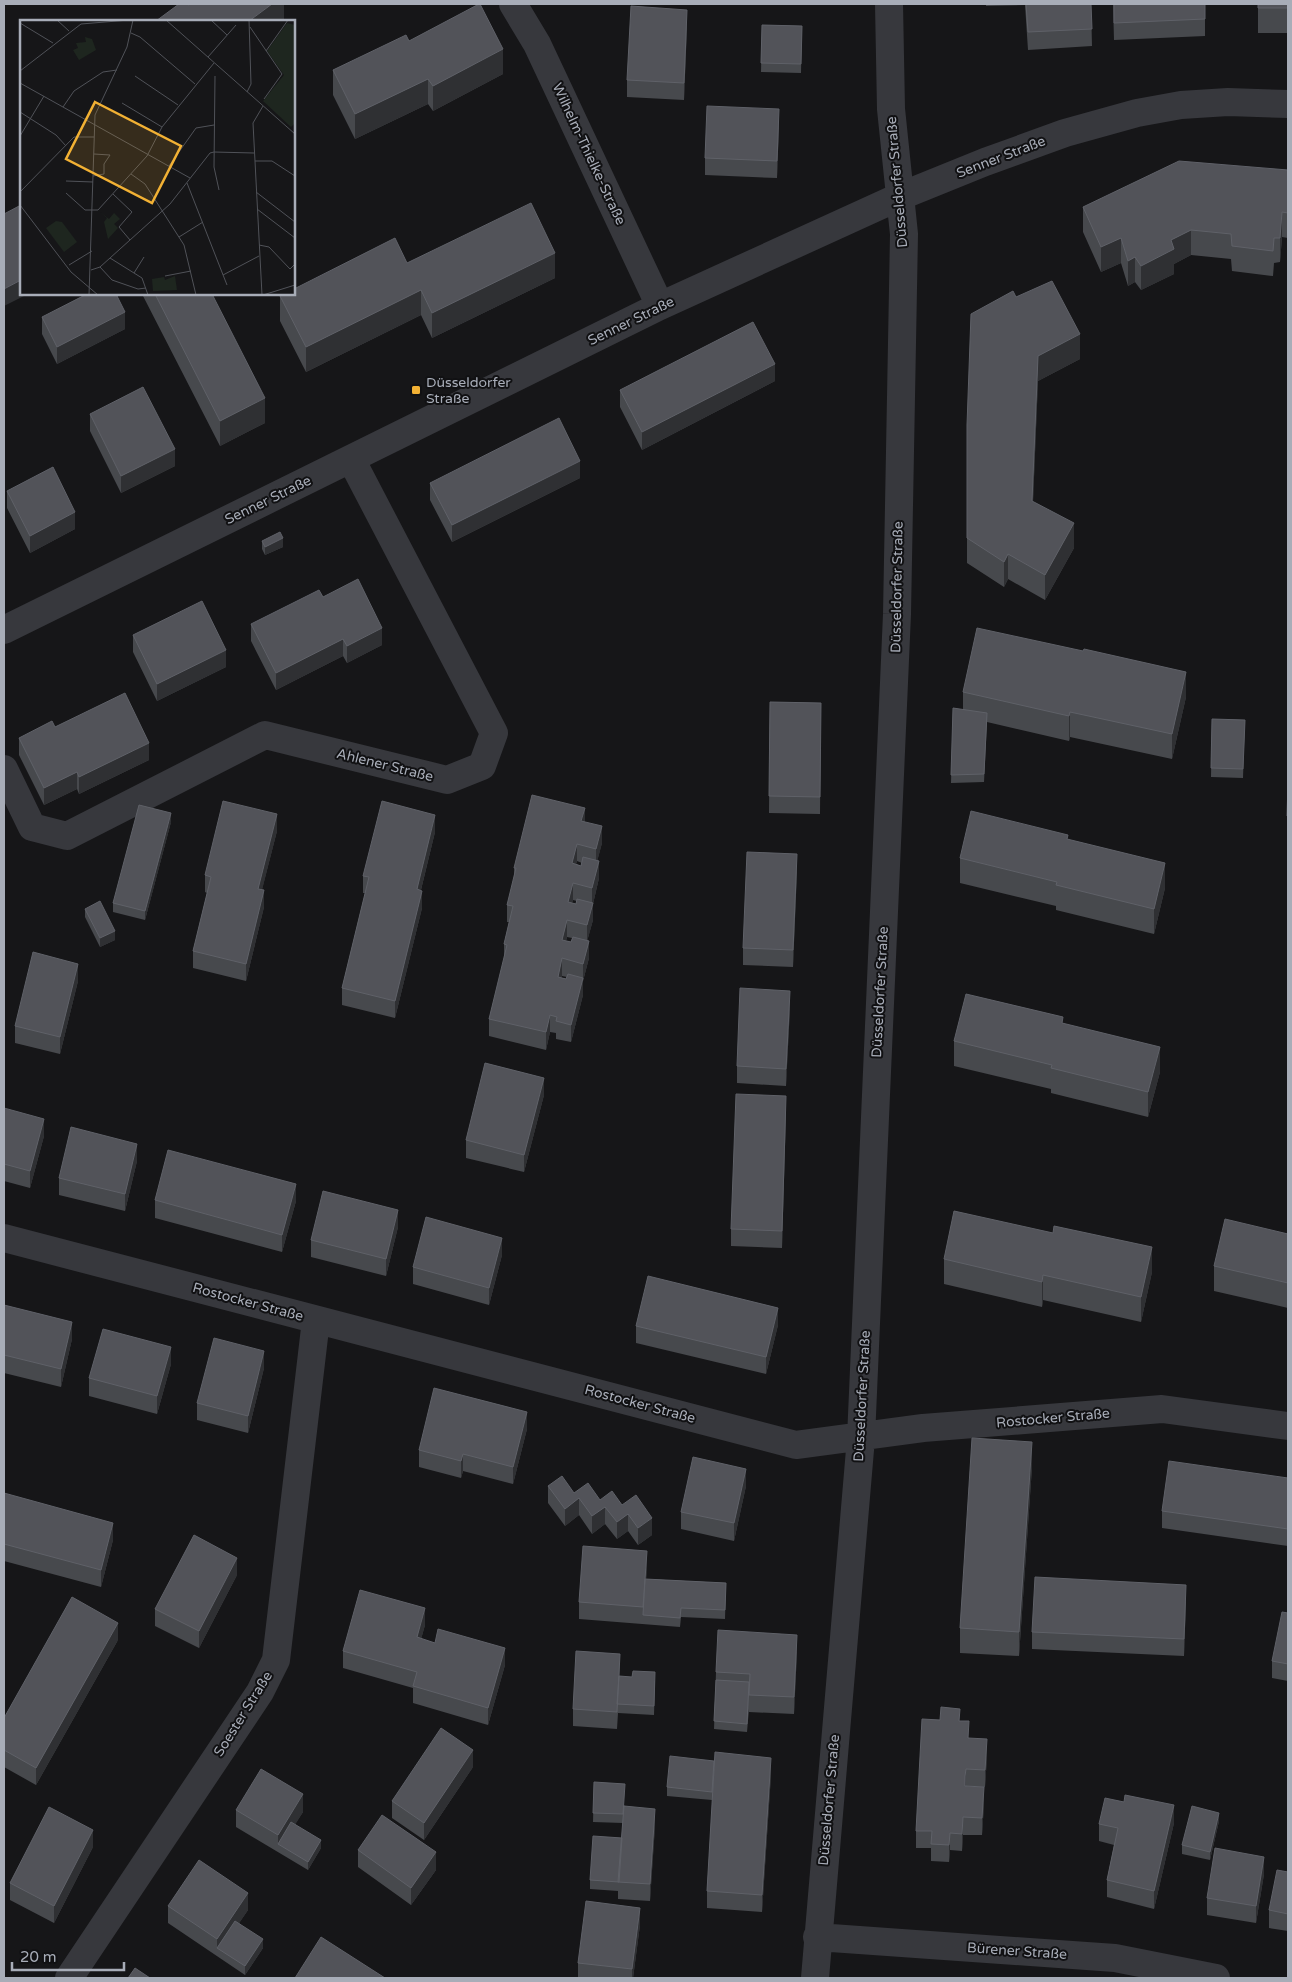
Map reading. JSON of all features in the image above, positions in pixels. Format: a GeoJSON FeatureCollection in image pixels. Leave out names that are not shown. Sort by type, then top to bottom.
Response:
{"type":"FeatureCollection","features":[{"type":"Feature","properties":{"kind":"street","name":"Wilhelm-Thielke-Straße"},"geometry":{"type":"LineString","coordinates":[[513,4],[537,44],[660,306]]}},
{"type":"Feature","properties":{"kind":"street","name":"Düsseldorfer Straße"},"geometry":{"type":"LineString","coordinates":[[815,1978],[861,1438],[897,608],[904,234],[891,109],[888,4]]}},
{"type":"Feature","properties":{"kind":"street","name":"Senner Straße"},"geometry":{"type":"LineString","coordinates":[[4,630],[660,306],[901,196],[985,162],[1065,133],[1136,113],[1180,105],[1228,102],[1288,104]]}},
{"type":"Feature","properties":{"kind":"street","name":"Ahlener Straße"},"geometry":{"type":"LineString","coordinates":[[4,769],[32,827],[68,836],[265,735],[447,780],[482,766],[494,733],[351,459]]}},
{"type":"Feature","properties":{"kind":"street","name":"Rostocker Straße"},"geometry":{"type":"LineString","coordinates":[[4,1238],[796,1445],[861,1438],[923,1428],[1162,1408],[1288,1426]]}},
{"type":"Feature","properties":{"kind":"street","name":"Soester Straße"},"geometry":{"type":"LineString","coordinates":[[69,1978],[260,1692],[276,1660],[316,1320]]}},
{"type":"Feature","properties":{"kind":"street","name":"Bürener Straße"},"geometry":{"type":"LineString","coordinates":[[817,1937],[1115,1958],[1216,1978]]}},
{"type":"Feature","properties":{"kind":"building"},"geometry":{"type":"Polygon","coordinates":[[[179,4],[272,4],[250,20],[157,20],[179,4]]]}},
{"type":"Feature","properties":{"kind":"building"},"geometry":{"type":"Polygon","coordinates":[[[479,4],[503,49],[433,86],[428,79],[355,114],[333,70],[406,35],[409,41],[479,4]]]}},
{"type":"Feature","properties":{"kind":"building"},"geometry":{"type":"Polygon","coordinates":[[[1026,4],[1091,4],[1092,29],[1028,32],[1026,4]]]}},
{"type":"Feature","properties":{"kind":"building"},"geometry":{"type":"Polygon","coordinates":[[[1114,4],[1205,4],[1205,19],[1114,23],[1114,4]]]}},
{"type":"Feature","properties":{"kind":"building"},"geometry":{"type":"Polygon","coordinates":[[[1258,4],[1288,4],[1288,8],[1258,8],[1258,4]]]}},
{"type":"Feature","properties":{"kind":"building"},"geometry":{"type":"Polygon","coordinates":[[[631,6],[687,10],[684,83],[627,80],[631,6]]]}},
{"type":"Feature","properties":{"kind":"building"},"geometry":{"type":"Polygon","coordinates":[[[762,25],[802,26],[801,64],[761,63],[762,25]]]}},
{"type":"Feature","properties":{"kind":"building"},"geometry":{"type":"Polygon","coordinates":[[[707,106],[779,109],[777,161],[705,158],[707,106]]]}},
{"type":"Feature","properties":{"kind":"building"},"geometry":{"type":"Polygon","coordinates":[[[1179,161],[1288,170],[1288,213],[1282,212],[1280,238],[1274,238],[1273,251],[1232,246],[1231,234],[1191,230],[1171,240],[1174,249],[1141,266],[1135,257],[1128,261],[1121,238],[1101,247],[1083,207],[1179,161]]]}},
{"type":"Feature","properties":{"kind":"building"},"geometry":{"type":"Polygon","coordinates":[[[531,203],[555,253],[432,313],[421,290],[306,347],[280,296],[295,295],[295,288],[395,238],[407,263],[531,203]]]}},
{"type":"Feature","properties":{"kind":"building"},"geometry":{"type":"Polygon","coordinates":[[[20,206],[20,281],[4,289],[4,214],[20,206]]]}},
{"type":"Feature","properties":{"kind":"building"},"geometry":{"type":"Polygon","coordinates":[[[1052,281],[1080,334],[1038,356],[1032,501],[1074,523],[1045,575],[1008,554],[1004,562],[967,538],[967,425],[971,314],[1013,291],[1016,297],[1052,281]]]}},
{"type":"Feature","properties":{"kind":"building"},"geometry":{"type":"Polygon","coordinates":[[[85,295],[116,295],[125,312],[57,347],[42,317],[85,295]]]}},
{"type":"Feature","properties":{"kind":"building"},"geometry":{"type":"Polygon","coordinates":[[[156,295],[213,295],[265,398],[220,421],[156,295]]]}},
{"type":"Feature","properties":{"kind":"building"},"geometry":{"type":"Polygon","coordinates":[[[753,322],[775,364],[642,432],[620,390],[753,322]]]}},
{"type":"Feature","properties":{"kind":"building"},"geometry":{"type":"Polygon","coordinates":[[[143,387],[175,449],[121,476],[90,414],[143,387]]]}},
{"type":"Feature","properties":{"kind":"building"},"geometry":{"type":"Polygon","coordinates":[[[559,418],[580,461],[452,525],[430,483],[559,418]]]}},
{"type":"Feature","properties":{"kind":"building"},"geometry":{"type":"Polygon","coordinates":[[[53,467],[75,512],[30,536],[7,491],[53,467]]]}},
{"type":"Feature","properties":{"kind":"building"},"geometry":{"type":"Polygon","coordinates":[[[280,532],[283,538],[265,547],[262,541],[280,532]]]}},
{"type":"Feature","properties":{"kind":"building"},"geometry":{"type":"Polygon","coordinates":[[[358,579],[382,628],[347,646],[343,639],[276,673],[251,624],[319,590],[323,597],[358,579]]]}},
{"type":"Feature","properties":{"kind":"building"},"geometry":{"type":"Polygon","coordinates":[[[202,601],[226,650],[157,684],[133,635],[202,601]]]}},
{"type":"Feature","properties":{"kind":"building"},"geometry":{"type":"Polygon","coordinates":[[[977,628],[1186,672],[1172,734],[1070,712],[1069,716],[963,692],[977,628]]]}},
{"type":"Feature","properties":{"kind":"building"},"geometry":{"type":"Polygon","coordinates":[[[125,693],[149,743],[79,777],[77,772],[44,788],[19,738],[52,721],[55,727],[125,693]]]}},
{"type":"Feature","properties":{"kind":"building"},"geometry":{"type":"Polygon","coordinates":[[[770,702],[821,703],[820,797],[769,796],[770,702]]]}},
{"type":"Feature","properties":{"kind":"building"},"geometry":{"type":"Polygon","coordinates":[[[953,708],[987,713],[984,774],[951,775],[953,708]]]}},
{"type":"Feature","properties":{"kind":"building"},"geometry":{"type":"Polygon","coordinates":[[[1212,719],[1245,720],[1243,769],[1211,768],[1212,719]]]}},
{"type":"Feature","properties":{"kind":"building"},"geometry":{"type":"Polygon","coordinates":[[[1288,782],[1288,816],[1287,816],[1288,782]]]}},
{"type":"Feature","properties":{"kind":"building"},"geometry":{"type":"Polygon","coordinates":[[[532,795],[585,808],[581,821],[602,826],[596,849],[577,844],[572,863],[581,866],[583,857],[599,861],[592,888],[573,883],[568,902],[576,904],[577,899],[593,903],[587,925],[567,920],[562,940],[571,942],[573,937],[589,941],[583,964],[562,958],[558,977],[566,979],[568,974],[583,978],[571,1025],[556,1021],[557,1017],[550,1015],[546,1032],[489,1019],[507,945],[504,944],[513,906],[507,905],[516,868],[514,868],[532,795]]]}},
{"type":"Feature","properties":{"kind":"building"},"geometry":{"type":"Polygon","coordinates":[[[223,801],[277,814],[258,889],[264,890],[246,964],[193,951],[211,877],[205,875],[223,801]]]}},
{"type":"Feature","properties":{"kind":"building"},"geometry":{"type":"Polygon","coordinates":[[[382,801],[435,815],[417,889],[422,891],[395,1001],[342,988],[369,877],[363,876],[382,801]]]}},
{"type":"Feature","properties":{"kind":"building"},"geometry":{"type":"Polygon","coordinates":[[[139,805],[171,813],[145,911],[113,903],[139,805]]]}},
{"type":"Feature","properties":{"kind":"building"},"geometry":{"type":"Polygon","coordinates":[[[971,811],[1068,835],[1067,839],[1165,863],[1154,909],[1056,885],[1057,882],[960,858],[971,811]]]}},
{"type":"Feature","properties":{"kind":"building"},"geometry":{"type":"Polygon","coordinates":[[[747,852],[797,854],[793,950],[743,948],[747,852]]]}},
{"type":"Feature","properties":{"kind":"building"},"geometry":{"type":"Polygon","coordinates":[[[100,901],[115,931],[100,938],[85,909],[100,901]]]}},
{"type":"Feature","properties":{"kind":"building"},"geometry":{"type":"Polygon","coordinates":[[[33,952],[78,964],[60,1037],[15,1026],[33,952]]]}},
{"type":"Feature","properties":{"kind":"building"},"geometry":{"type":"Polygon","coordinates":[[[740,988],[790,991],[786,1069],[737,1066],[740,988]]]}},
{"type":"Feature","properties":{"kind":"building"},"geometry":{"type":"Polygon","coordinates":[[[966,994],[1063,1017],[1062,1023],[1160,1047],[1148,1092],[1051,1068],[1052,1065],[954,1041],[966,994]]]}},
{"type":"Feature","properties":{"kind":"building"},"geometry":{"type":"Polygon","coordinates":[[[485,1063],[544,1078],[524,1155],[466,1140],[485,1063]]]}},
{"type":"Feature","properties":{"kind":"building"},"geometry":{"type":"Polygon","coordinates":[[[736,1094],[786,1096],[782,1231],[731,1229],[736,1094]]]}},
{"type":"Feature","properties":{"kind":"building"},"geometry":{"type":"Polygon","coordinates":[[[4,1108],[44,1119],[30,1171],[4,1164],[4,1108]]]}},
{"type":"Feature","properties":{"kind":"building"},"geometry":{"type":"Polygon","coordinates":[[[71,1127],[137,1144],[125,1194],[59,1178],[71,1127]]]}},
{"type":"Feature","properties":{"kind":"building"},"geometry":{"type":"Polygon","coordinates":[[[168,1150],[296,1184],[282,1235],[155,1200],[168,1150]]]}},
{"type":"Feature","properties":{"kind":"building"},"geometry":{"type":"Polygon","coordinates":[[[323,1191],[398,1210],[386,1259],[311,1240],[323,1191]]]}},
{"type":"Feature","properties":{"kind":"building"},"geometry":{"type":"Polygon","coordinates":[[[954,1211],[1053,1233],[1054,1226],[1152,1247],[1141,1297],[1043,1275],[1042,1282],[944,1259],[954,1211]]]}},
{"type":"Feature","properties":{"kind":"building"},"geometry":{"type":"Polygon","coordinates":[[[426,1217],[502,1238],[489,1288],[413,1267],[426,1217]]]}},
{"type":"Feature","properties":{"kind":"building"},"geometry":{"type":"Polygon","coordinates":[[[1225,1219],[1288,1234],[1288,1283],[1214,1266],[1225,1219]]]}},
{"type":"Feature","properties":{"kind":"building"},"geometry":{"type":"Polygon","coordinates":[[[648,1276],[778,1308],[766,1357],[636,1326],[648,1276]]]}},
{"type":"Feature","properties":{"kind":"building"},"geometry":{"type":"Polygon","coordinates":[[[4,1305],[72,1322],[61,1369],[4,1355],[4,1305]]]}},
{"type":"Feature","properties":{"kind":"building"},"geometry":{"type":"Polygon","coordinates":[[[103,1329],[171,1347],[157,1396],[89,1378],[103,1329]]]}},
{"type":"Feature","properties":{"kind":"building"},"geometry":{"type":"Polygon","coordinates":[[[214,1338],[264,1351],[248,1416],[197,1403],[214,1338]]]}},
{"type":"Feature","properties":{"kind":"building"},"geometry":{"type":"Polygon","coordinates":[[[434,1388],[527,1412],[513,1467],[463,1454],[461,1461],[419,1450],[434,1388]]]}},
{"type":"Feature","properties":{"kind":"building"},"geometry":{"type":"Polygon","coordinates":[[[972,1438],[1032,1442],[1019,1632],[960,1628],[972,1438]]]}},
{"type":"Feature","properties":{"kind":"building"},"geometry":{"type":"Polygon","coordinates":[[[693,1457],[746,1469],[734,1523],[681,1512],[693,1457]]]}},
{"type":"Feature","properties":{"kind":"building"},"geometry":{"type":"Polygon","coordinates":[[[1169,1461],[1288,1478],[1288,1529],[1162,1511],[1169,1461]]]}},
{"type":"Feature","properties":{"kind":"building"},"geometry":{"type":"Polygon","coordinates":[[[562,1476],[574,1493],[588,1483],[600,1500],[612,1491],[622,1505],[636,1495],[652,1518],[638,1528],[628,1514],[617,1522],[605,1507],[592,1516],[579,1498],[565,1509],[548,1486],[562,1476]]]}},
{"type":"Feature","properties":{"kind":"building"},"geometry":{"type":"Polygon","coordinates":[[[4,1493],[113,1523],[101,1570],[4,1544],[4,1493]]]}},
{"type":"Feature","properties":{"kind":"building"},"geometry":{"type":"Polygon","coordinates":[[[194,1535],[237,1558],[199,1631],[155,1609],[194,1535]]]}},
{"type":"Feature","properties":{"kind":"building"},"geometry":{"type":"Polygon","coordinates":[[[583,1546],[647,1551],[643,1607],[579,1602],[583,1546]]]}},
{"type":"Feature","properties":{"kind":"building"},"geometry":{"type":"Polygon","coordinates":[[[1035,1577],[1186,1585],[1184,1639],[1032,1632],[1035,1577]]]}},
{"type":"Feature","properties":{"kind":"building"},"geometry":{"type":"Polygon","coordinates":[[[645,1579],[726,1583],[725,1610],[681,1608],[680,1618],[643,1615],[645,1579]]]}},
{"type":"Feature","properties":{"kind":"building"},"geometry":{"type":"Polygon","coordinates":[[[360,1590],[425,1608],[417,1637],[435,1643],[438,1629],[505,1648],[488,1708],[413,1686],[417,1672],[343,1651],[360,1590]]]}},
{"type":"Feature","properties":{"kind":"building"},"geometry":{"type":"Polygon","coordinates":[[[72,1597],[118,1623],[36,1768],[4,1750],[4,1718],[72,1597]]]}},
{"type":"Feature","properties":{"kind":"building"},"geometry":{"type":"Polygon","coordinates":[[[1282,1612],[1288,1613],[1288,1664],[1272,1661],[1282,1612]]]}},
{"type":"Feature","properties":{"kind":"building"},"geometry":{"type":"Polygon","coordinates":[[[718,1630],[797,1635],[794,1697],[749,1695],[750,1674],[716,1672],[718,1630]]]}},
{"type":"Feature","properties":{"kind":"building"},"geometry":{"type":"Polygon","coordinates":[[[576,1651],[620,1654],[617,1712],[573,1709],[576,1651]]]}},
{"type":"Feature","properties":{"kind":"building"},"geometry":{"type":"Polygon","coordinates":[[[633,1671],[655,1672],[654,1706],[617,1704],[619,1676],[632,1677],[633,1671]]]}},
{"type":"Feature","properties":{"kind":"building"},"geometry":{"type":"Polygon","coordinates":[[[716,1680],[749,1682],[747,1724],[714,1721],[716,1680]]]}},
{"type":"Feature","properties":{"kind":"building"},"geometry":{"type":"Polygon","coordinates":[[[941,1707],[960,1709],[959,1721],[969,1721],[968,1738],[987,1739],[985,1770],[966,1769],[965,1776],[965,1786],[984,1787],[982,1818],[963,1817],[962,1834],[950,1833],[949,1845],[931,1844],[932,1831],[916,1831],[922,1719],[940,1720],[941,1707]]]}},
{"type":"Feature","properties":{"kind":"building"},"geometry":{"type":"Polygon","coordinates":[[[441,1728],[473,1750],[424,1823],[392,1801],[441,1728]]]}},
{"type":"Feature","properties":{"kind":"building"},"geometry":{"type":"Polygon","coordinates":[[[715,1752],[771,1758],[762,1895],[707,1891],[715,1752]]]}},
{"type":"Feature","properties":{"kind":"building"},"geometry":{"type":"Polygon","coordinates":[[[670,1756],[714,1761],[712,1792],[667,1787],[670,1756]]]}},
{"type":"Feature","properties":{"kind":"building"},"geometry":{"type":"Polygon","coordinates":[[[261,1769],[303,1794],[278,1835],[236,1810],[261,1769]]]}},
{"type":"Feature","properties":{"kind":"building"},"geometry":{"type":"Polygon","coordinates":[[[594,1782],[625,1784],[623,1814],[593,1813],[594,1782]]]}},
{"type":"Feature","properties":{"kind":"building"},"geometry":{"type":"Polygon","coordinates":[[[1125,1795],[1174,1805],[1154,1891],[1107,1880],[1118,1828],[1099,1824],[1105,1798],[1124,1802],[1125,1795]]]}},
{"type":"Feature","properties":{"kind":"building"},"geometry":{"type":"Polygon","coordinates":[[[624,1806],[655,1809],[650,1884],[618,1882],[624,1806]]]}},
{"type":"Feature","properties":{"kind":"building"},"geometry":{"type":"Polygon","coordinates":[[[1192,1806],[1219,1813],[1210,1852],[1182,1845],[1192,1806]]]}},
{"type":"Feature","properties":{"kind":"building"},"geometry":{"type":"Polygon","coordinates":[[[49,1807],[93,1830],[54,1906],[10,1883],[49,1807]]]}},
{"type":"Feature","properties":{"kind":"building"},"geometry":{"type":"Polygon","coordinates":[[[382,1815],[436,1852],[411,1888],[358,1850],[382,1815]]]}},
{"type":"Feature","properties":{"kind":"building"},"geometry":{"type":"Polygon","coordinates":[[[291,1822],[321,1840],[308,1862],[278,1844],[291,1822]]]}},
{"type":"Feature","properties":{"kind":"building"},"geometry":{"type":"Polygon","coordinates":[[[593,1836],[622,1838],[619,1882],[590,1880],[593,1836]]]}},
{"type":"Feature","properties":{"kind":"building"},"geometry":{"type":"Polygon","coordinates":[[[1215,1848],[1264,1857],[1256,1906],[1207,1898],[1215,1848]]]}},
{"type":"Feature","properties":{"kind":"building"},"geometry":{"type":"Polygon","coordinates":[[[199,1860],[248,1893],[217,1939],[168,1906],[199,1860]]]}},
{"type":"Feature","properties":{"kind":"building"},"geometry":{"type":"Polygon","coordinates":[[[1277,1870],[1288,1872],[1288,1914],[1269,1910],[1277,1870]]]}},
{"type":"Feature","properties":{"kind":"building"},"geometry":{"type":"Polygon","coordinates":[[[586,1901],[640,1908],[632,1969],[578,1963],[586,1901]]]}},
{"type":"Feature","properties":{"kind":"building"},"geometry":{"type":"Polygon","coordinates":[[[235,1921],[263,1939],[245,1966],[217,1948],[235,1921]]]}},
{"type":"Feature","properties":{"kind":"building"},"geometry":{"type":"Polygon","coordinates":[[[321,1937],[385,1978],[295,1978],[321,1937]]]}},
{"type":"Feature","properties":{"kind":"building"},"geometry":{"type":"Polygon","coordinates":[[[135,1968],[150,1978],[128,1978],[135,1968]]]}},
{"type":"Feature","properties":{"kind":"place","name":"Düsseldorfer Straße"},"geometry":{"type":"Point","coordinates":[416,390]}}]}
